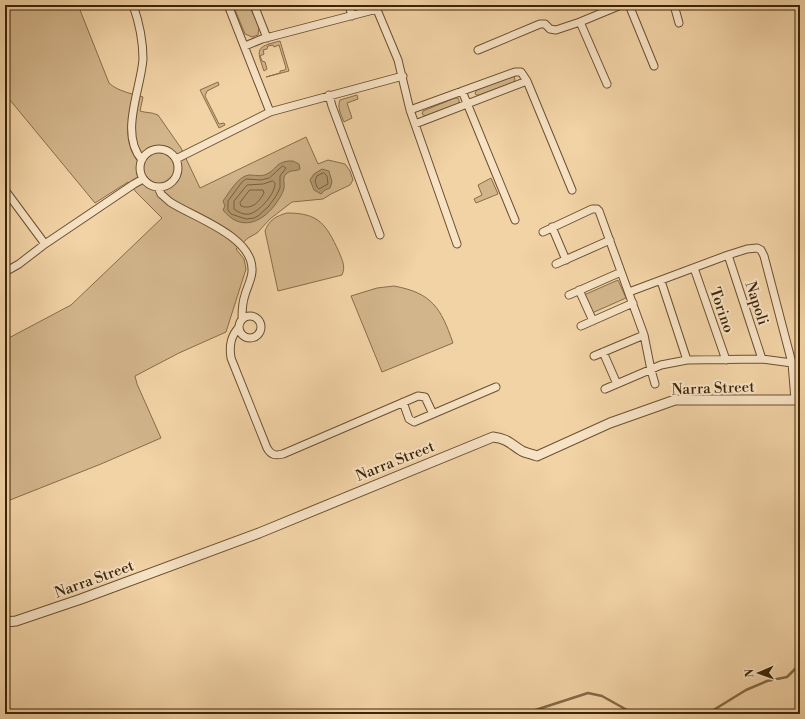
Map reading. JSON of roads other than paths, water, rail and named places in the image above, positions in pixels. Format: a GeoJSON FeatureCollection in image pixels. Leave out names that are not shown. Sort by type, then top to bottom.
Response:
{"type":"FeatureCollection","features":[{"type":"Feature","properties":{"kind":"street"},"geometry":{"type":"LineString","coordinates":[[133,5],[141,35],[143,59],[132,126],[136,150],[142,160]]}},
{"type":"Feature","properties":{"kind":"street"},"geometry":{"type":"LineString","coordinates":[[228,5],[270,112]]}},
{"type":"Feature","properties":{"kind":"street"},"geometry":{"type":"LineString","coordinates":[[254,5],[267,38]]}},
{"type":"Feature","properties":{"kind":"street"},"geometry":{"type":"LineString","coordinates":[[349,5],[352,16]]}},
{"type":"Feature","properties":{"kind":"street"},"geometry":{"type":"LineString","coordinates":[[478,50],[540,24],[545,24],[550,29],[556,30],[622,5]]}},
{"type":"Feature","properties":{"kind":"street"},"geometry":{"type":"LineString","coordinates":[[629,5],[654,66]]}},
{"type":"Feature","properties":{"kind":"street"},"geometry":{"type":"LineString","coordinates":[[674,5],[679,23]]}},
{"type":"Feature","properties":{"kind":"street"},"geometry":{"type":"LineString","coordinates":[[245,46],[267,38],[352,16],[376,7],[398,60],[410,110],[457,244]]}},
{"type":"Feature","properties":{"kind":"street"},"geometry":{"type":"LineString","coordinates":[[580,22],[608,84]]}},
{"type":"Feature","properties":{"kind":"street"},"geometry":{"type":"LineString","coordinates":[[410,110],[515,72],[521,72],[527,81],[572,190]]}},
{"type":"Feature","properties":{"kind":"street"},"geometry":{"type":"LineString","coordinates":[[176,159],[270,112],[403,76]]}},
{"type":"Feature","properties":{"kind":"street"},"geometry":{"type":"LineString","coordinates":[[415,124],[527,81]]}},
{"type":"Feature","properties":{"kind":"street"},"geometry":{"type":"LineString","coordinates":[[462,91],[515,220]]}},
{"type":"Feature","properties":{"kind":"street"},"geometry":{"type":"LineString","coordinates":[[329,95],[380,235]]}},
{"type":"Feature","properties":{"kind":"street"},"geometry":{"type":"LineString","coordinates":[[160,149],[166,150],[176,159],[178,171],[175,177],[166,186],[158,187],[143,179],[140,168],[142,160],[148,152],[160,149]]}},
{"type":"Feature","properties":{"kind":"street"},"geometry":{"type":"LineString","coordinates":[[5,272],[143,179]]}},
{"type":"Feature","properties":{"kind":"street"},"geometry":{"type":"LineString","coordinates":[[158,187],[161,194],[180,209],[232,237],[250,257],[252,271],[244,296],[241,323],[232,338],[230,345],[231,358],[269,452],[273,455],[283,454],[418,396],[425,397],[433,414]]}},
{"type":"Feature","properties":{"kind":"street"},"geometry":{"type":"LineString","coordinates":[[5,190],[45,244]]}},
{"type":"Feature","properties":{"kind":"street"},"geometry":{"type":"LineString","coordinates":[[543,232],[592,209],[597,209],[599,211],[644,335],[655,384]]}},
{"type":"Feature","properties":{"kind":"street"},"geometry":{"type":"LineString","coordinates":[[552,227],[566,260]]}},
{"type":"Feature","properties":{"kind":"street"},"geometry":{"type":"LineString","coordinates":[[556,264],[610,240]]}},
{"type":"Feature","properties":{"kind":"street"},"geometry":{"type":"LineString","coordinates":[[629,292],[728,255],[758,248],[764,256],[792,363],[798,400]]}},
{"type":"Feature","properties":{"kind":"street","name":"Napoli"},"geometry":{"type":"LineString","coordinates":[[728,255],[762,359]]}},
{"type":"Feature","properties":{"kind":"street","name":"Torino"},"geometry":{"type":"LineString","coordinates":[[694,268],[726,360]]}},
{"type":"Feature","properties":{"kind":"street"},"geometry":{"type":"LineString","coordinates":[[569,295],[621,272]]}},
{"type":"Feature","properties":{"kind":"street"},"geometry":{"type":"LineString","coordinates":[[661,281],[687,360]]}},
{"type":"Feature","properties":{"kind":"street"},"geometry":{"type":"LineString","coordinates":[[579,290],[593,321]]}},
{"type":"Feature","properties":{"kind":"street"},"geometry":{"type":"LineString","coordinates":[[581,326],[633,303]]}},
{"type":"Feature","properties":{"kind":"street"},"geometry":{"type":"LineString","coordinates":[[594,356],[644,335]]}},
{"type":"Feature","properties":{"kind":"street"},"geometry":{"type":"LineString","coordinates":[[603,352],[617,384]]}},
{"type":"Feature","properties":{"kind":"street"},"geometry":{"type":"LineString","coordinates":[[605,389],[661,365],[687,360],[762,359],[800,363]]}},
{"type":"Feature","properties":{"kind":"street"},"geometry":{"type":"LineString","coordinates":[[403,402],[409,419],[411,422],[414,422],[496,388]]}},
{"type":"Feature","properties":{"kind":"street","name":"Narra Street"},"geometry":{"type":"LineString","coordinates":[[5,622],[16,621],[81,599],[259,533],[494,437],[502,438],[521,450],[537,456],[610,423],[675,400],[798,400]]}},
{"type":"Feature","properties":{"kind":"water"},"geometry":{"type":"Polygon","coordinates":[[[293,161],[299,164],[300,169],[286,174],[284,177],[284,188],[282,195],[269,212],[263,217],[243,223],[236,221],[223,210],[225,206],[223,201],[241,178],[249,175],[265,175],[280,163],[293,161]]]}},
{"type":"Feature","properties":{"kind":"water"},"geometry":{"type":"Polygon","coordinates":[[[322,169],[329,171],[332,182],[330,188],[321,194],[314,190],[310,180],[314,174],[322,169]]]}},
{"type":"Feature","properties":{"kind":"waterway"},"geometry":{"type":"LineString","coordinates":[[707,714],[746,690],[767,681],[787,677],[800,664]]}},
{"type":"Feature","properties":{"kind":"waterway"},"geometry":{"type":"LineString","coordinates":[[523,714],[588,693],[602,696],[627,710],[639,714]]}}]}
